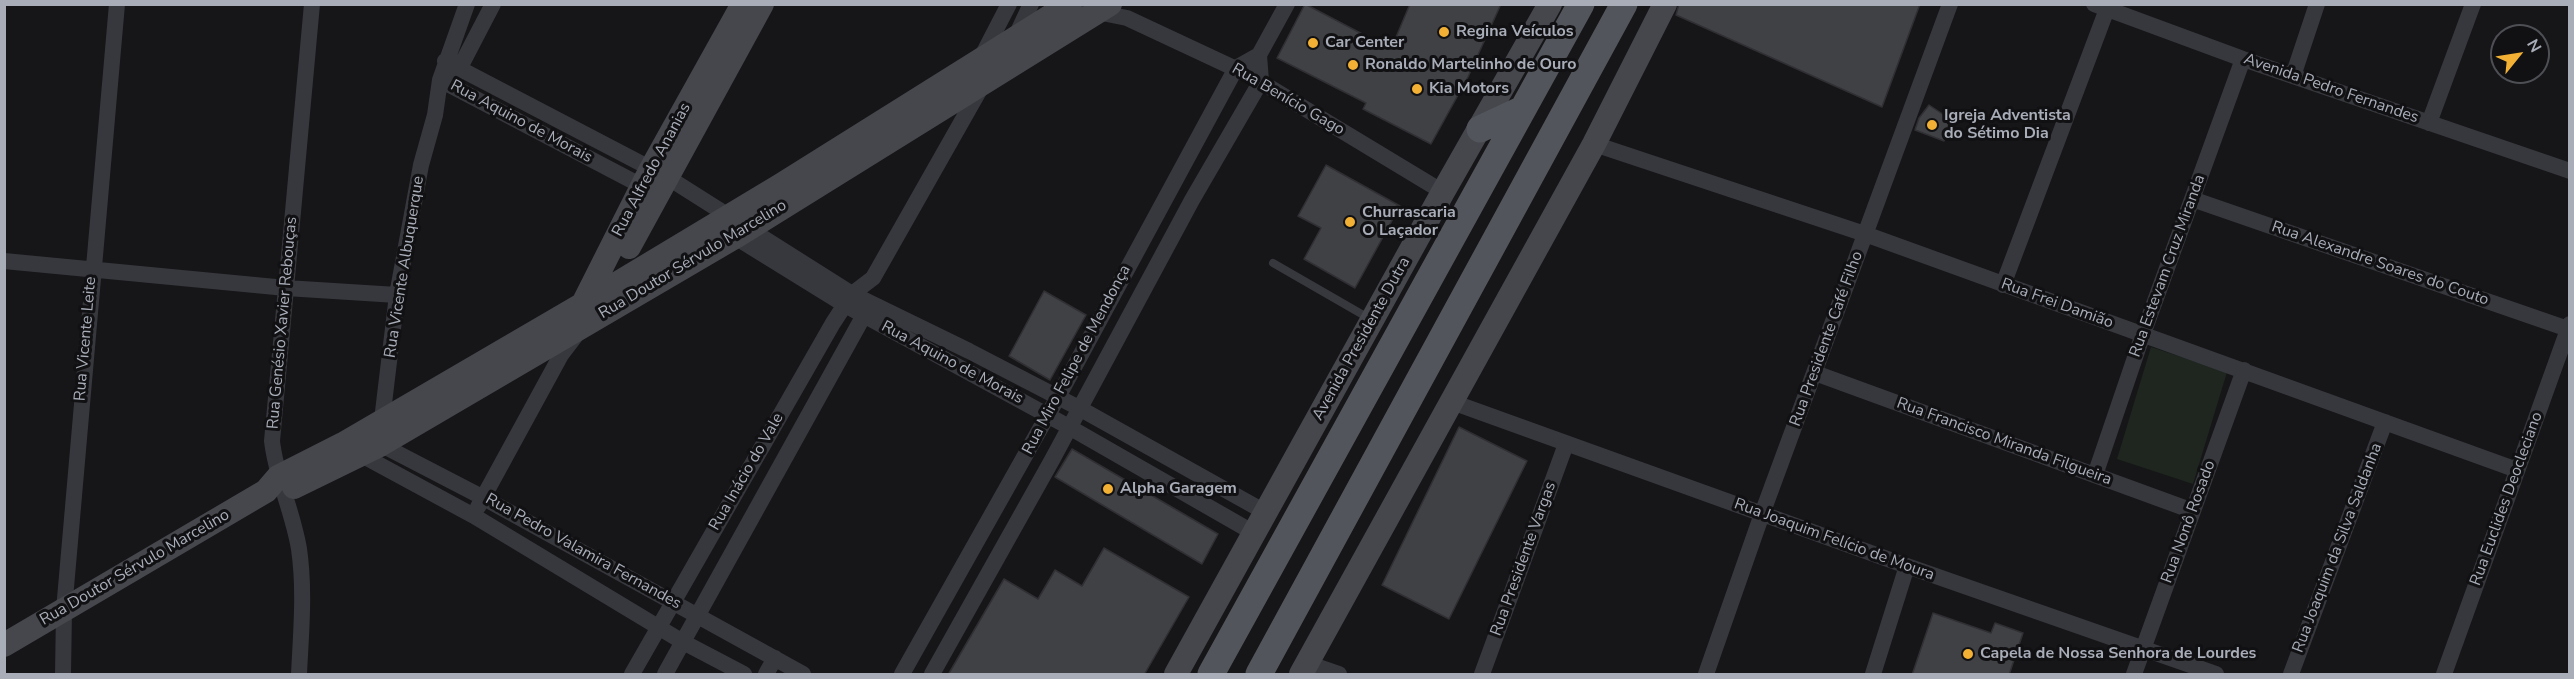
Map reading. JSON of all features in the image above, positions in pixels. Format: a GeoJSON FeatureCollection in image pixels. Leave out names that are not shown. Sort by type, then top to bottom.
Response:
{"type":"FeatureCollection","features":[{"type":"Feature","properties":{"kind":"main road","name":"Rua Alfredo Ananias"},"geometry":{"type":"LineString","coordinates":[[584,314],[743,4]]}},
{"type":"Feature","properties":{"kind":"main road","name":"Rua Alfredo Ananias"},"geometry":{"type":"LineString","coordinates":[[584,314],[605,290],[654,177],[762,4]]}},
{"type":"Feature","properties":{"kind":"main road","name":"Rua Doutor Sérvulo Marcelino"},"geometry":{"type":"LineString","coordinates":[[361,444],[382,420],[741,233],[982,71],[1014,41],[1070,4]]}},
{"type":"Feature","properties":{"kind":"main road","name":"Avenida Presidente Dutra"},"geometry":{"type":"LineString","coordinates":[[1176,675],[1443,192],[1550,4]]}},
{"type":"Feature","properties":{"kind":"main road","name":"Avenida Presidente Dutra"},"geometry":{"type":"LineString","coordinates":[[1211,675],[1581,4]]}},
{"type":"Feature","properties":{"kind":"main road"},"geometry":{"type":"LineString","coordinates":[[1259,675],[1624,4]]}},
{"type":"Feature","properties":{"kind":"main road"},"geometry":{"type":"LineString","coordinates":[[1304,669],[1594,144],[1665,4]]}},
{"type":"Feature","properties":{"kind":"main road","name":"Rua Doutor Sérvulo Marcelino"},"geometry":{"type":"LineString","coordinates":[[605,290],[729,214],[982,71],[1108,9]]}},
{"type":"Feature","properties":{"kind":"main road"},"geometry":{"type":"LineString","coordinates":[[1480,129],[1523,109]]}},
{"type":"Feature","properties":{"kind":"main road","name":"Rua Doutor Sérvulo Marcelino"},"geometry":{"type":"LineString","coordinates":[[4,645],[276,487],[562,346],[584,314]]}},
{"type":"Feature","properties":{"kind":"street","name":"Rua Vicente Leite"},"geometry":{"type":"LineString","coordinates":[[63,675],[64,610],[92,268],[117,4]]}},
{"type":"Feature","properties":{"kind":"street","name":"Rua Genésio Xavier Rebouças"},"geometry":{"type":"LineString","coordinates":[[299,675],[302,581],[298,547],[276,487],[272,441],[312,4]]}},
{"type":"Feature","properties":{"kind":"street","name":"Rua Vicente Albuquerque"},"geometry":{"type":"LineString","coordinates":[[382,420],[397,295],[422,165],[467,4]]}},
{"type":"Feature","properties":{"kind":"street","name":"Rua Vicente Albuquerque"},"geometry":{"type":"LineString","coordinates":[[452,64],[493,4]]}},
{"type":"Feature","properties":{"kind":"street","name":"Rua Inácio do Vale"},"geometry":{"type":"LineString","coordinates":[[665,675],[867,310],[873,278],[982,71],[1009,4]]}},
{"type":"Feature","properties":{"kind":"street"},"geometry":{"type":"LineString","coordinates":[[1014,41],[1031,4]]}},
{"type":"Feature","properties":{"kind":"street"},"geometry":{"type":"LineString","coordinates":[[1236,68],[1259,55],[1287,4]]}},
{"type":"Feature","properties":{"kind":"street","name":"Rua Presidente Café Filho"},"geometry":{"type":"LineString","coordinates":[[1706,675],[1762,514],[1950,4]]}},
{"type":"Feature","properties":{"kind":"street"},"geometry":{"type":"LineString","coordinates":[[2293,76],[2317,4]]}},
{"type":"Feature","properties":{"kind":"street"},"geometry":{"type":"LineString","coordinates":[[2429,123],[2473,4]]}},
{"type":"Feature","properties":{"kind":"street"},"geometry":{"type":"LineString","coordinates":[[2003,285],[2100,7]]}},
{"type":"Feature","properties":{"kind":"street","name":"Avenida Pedro Fernandes"},"geometry":{"type":"LineString","coordinates":[[2100,7],[2243,59],[2570,171]]}},
{"type":"Feature","properties":{"kind":"street","name":"Rua Benício Gago"},"geometry":{"type":"LineString","coordinates":[[1108,9],[1261,81],[1443,192]]}},
{"type":"Feature","properties":{"kind":"street"},"geometry":{"type":"LineString","coordinates":[[1259,55],[1261,81]]}},
{"type":"Feature","properties":{"kind":"street","name":"Rua Estevam Cruz Miranda"},"geometry":{"type":"LineString","coordinates":[[2095,475],[2143,334],[2243,59]]}},
{"type":"Feature","properties":{"kind":"street","name":"Rua Aquino de Morais"},"geometry":{"type":"LineString","coordinates":[[452,64],[654,177]]}},
{"type":"Feature","properties":{"kind":"street","name":"Rua Miro Felipe de Mendonça"},"geometry":{"type":"LineString","coordinates":[[902,675],[1058,397],[1170,186],[1236,68]]}},
{"type":"Feature","properties":{"kind":"street","name":"Rua Miro Felipe de Mendonça"},"geometry":{"type":"LineString","coordinates":[[932,675],[1070,427],[1192,200],[1261,81]]}},
{"type":"Feature","properties":{"kind":"street","name":"Rua Aquino de Morais"},"geometry":{"type":"LineString","coordinates":[[446,83],[654,177],[729,214]]}},
{"type":"Feature","properties":{"kind":"street","name":"Rua Frei Damião"},"geometry":{"type":"LineString","coordinates":[[1594,144],[1865,234],[2517,470]]}},
{"type":"Feature","properties":{"kind":"street"},"geometry":{"type":"LineString","coordinates":[[1170,186],[1192,200]]}},
{"type":"Feature","properties":{"kind":"street","name":"Rua Alexandre Soares do Couto"},"geometry":{"type":"LineString","coordinates":[[2192,199],[2569,326]]}},
{"type":"Feature","properties":{"kind":"street"},"geometry":{"type":"LineString","coordinates":[[729,214],[741,233]]}},
{"type":"Feature","properties":{"kind":"street","name":"Rua Aquino de Morais"},"geometry":{"type":"LineString","coordinates":[[741,233],[962,368],[1254,533]]}},
{"type":"Feature","properties":{"kind":"street"},"geometry":{"type":"LineString","coordinates":[[4,261],[286,288],[397,295]]}},
{"type":"Feature","properties":{"kind":"street","name":"Rua Inácio do Vale"},"geometry":{"type":"LineString","coordinates":[[632,675],[672,601],[848,299],[873,278]]}},
{"type":"Feature","properties":{"kind":"street","name":"Rua Aquino de Morais"},"geometry":{"type":"LineString","coordinates":[[867,310],[969,351],[1079,408],[1265,512]]}},
{"type":"Feature","properties":{"kind":"street","name":"Rua Euclides Deocleciano"},"geometry":{"type":"LineString","coordinates":[[2444,675],[2569,326]]}},
{"type":"Feature","properties":{"kind":"street"},"geometry":{"type":"LineString","coordinates":[[474,516],[562,346]]}},
{"type":"Feature","properties":{"kind":"street"},"geometry":{"type":"LineString","coordinates":[[962,368],[969,351]]}},
{"type":"Feature","properties":{"kind":"street","name":"Rua Nonô Rosado"},"geometry":{"type":"LineString","coordinates":[[2134,675],[2244,370]]}},
{"type":"Feature","properties":{"kind":"street","name":"Rua Francisco Miranda Filgueira"},"geometry":{"type":"LineString","coordinates":[[1815,373],[2193,511]]}},
{"type":"Feature","properties":{"kind":"street","name":"Rua Joaquim Felício de Moura"},"geometry":{"type":"LineString","coordinates":[[1452,402],[2216,675]]}},
{"type":"Feature","properties":{"kind":"street","name":"Rua Joaquim da Silva Saldanha"},"geometry":{"type":"LineString","coordinates":[[2291,675],[2385,422]]}},
{"type":"Feature","properties":{"kind":"street","name":"Rua Pedro Valamira Fernandes"},"geometry":{"type":"LineString","coordinates":[[361,444],[482,497],[803,675]]}},
{"type":"Feature","properties":{"kind":"street","name":"Rua Pedro Valamira Fernandes"},"geometry":{"type":"LineString","coordinates":[[361,444],[474,516],[659,628],[744,675]]}},
{"type":"Feature","properties":{"kind":"street","name":"Rua Presidente Vargas"},"geometry":{"type":"LineString","coordinates":[[1482,675],[1566,444]]}},
{"type":"Feature","properties":{"kind":"street"},"geometry":{"type":"LineString","coordinates":[[1873,675],[1907,566]]}},
{"type":"Feature","properties":{"kind":"street"},"geometry":{"type":"LineString","coordinates":[[766,675],[775,658]]}},
{"type":"Feature","properties":{"kind":"street"},"geometry":{"type":"LineString","coordinates":[[1304,669],[1339,675]]}},
{"type":"Feature","properties":{"kind":"lane"},"geometry":{"type":"LineString","coordinates":[[1273,263],[1372,320]]}},
{"type":"Feature","properties":{"kind":"shaded area"},"geometry":{"type":"Polygon","coordinates":[[[2151,347],[2227,372],[2193,484],[2117,459],[2151,347]]]}},
{"type":"Feature","properties":{"kind":"building"},"geometry":{"type":"Polygon","coordinates":[[[1305,4],[1391,49],[1410,4],[1501,4],[1468,77],[1431,144],[1363,109],[1366,103],[1277,58],[1305,4]]]}},
{"type":"Feature","properties":{"kind":"building"},"geometry":{"type":"Polygon","coordinates":[[[1679,4],[1920,4],[1882,107],[1676,15],[1679,4]]]}},
{"type":"Feature","properties":{"kind":"building","name":"Igreja Adventista do Sétimo Dia"},"geometry":{"type":"Polygon","coordinates":[[[1929,105],[1953,121],[1944,141],[1915,130],[1919,118],[1929,105]]]}},
{"type":"Feature","properties":{"kind":"building","name":"Churrascaria O Laçador"},"geometry":{"type":"Polygon","coordinates":[[[1326,165],[1400,206],[1355,288],[1304,259],[1321,228],[1298,216],[1326,165]]]}},
{"type":"Feature","properties":{"kind":"building"},"geometry":{"type":"Polygon","coordinates":[[[1044,291],[1086,315],[1050,380],[1009,356],[1044,291]]]}},
{"type":"Feature","properties":{"kind":"building"},"geometry":{"type":"Polygon","coordinates":[[[1459,427],[1527,461],[1449,619],[1382,585],[1459,427]]]}},
{"type":"Feature","properties":{"kind":"building","name":"Alpha Garagem"},"geometry":{"type":"Polygon","coordinates":[[[1072,449],[1218,534],[1202,564],[1055,477],[1072,449]]]}},
{"type":"Feature","properties":{"kind":"building"},"geometry":{"type":"Polygon","coordinates":[[[1104,548],[1189,597],[1144,675],[948,675],[1004,579],[1038,599],[1055,570],[1082,586],[1104,548]]]}},
{"type":"Feature","properties":{"kind":"building","name":"Capela de Nossa Senhora de Lourdes"},"geometry":{"type":"Polygon","coordinates":[[[1933,613],[1991,633],[1995,623],[2023,633],[2009,675],[1912,675],[1933,613]]]}},
{"type":"Feature","properties":{"kind":"place","name":"Regina Veículos"},"geometry":{"type":"Point","coordinates":[1444,32]}},
{"type":"Feature","properties":{"kind":"place","name":"Car Center"},"geometry":{"type":"Point","coordinates":[1313,43]}},
{"type":"Feature","properties":{"kind":"place","name":"Ronaldo Martelinho de Ouro"},"geometry":{"type":"Point","coordinates":[1353,65]}},
{"type":"Feature","properties":{"kind":"place","name":"Kia Motors"},"geometry":{"type":"Point","coordinates":[1417,89]}},
{"type":"Feature","properties":{"kind":"place","name":"Igreja Adventista do Sétimo Dia"},"geometry":{"type":"Point","coordinates":[1932,125]}},
{"type":"Feature","properties":{"kind":"place","name":"Churrascaria O Laçador"},"geometry":{"type":"Point","coordinates":[1350,222]}},
{"type":"Feature","properties":{"kind":"place","name":"Alpha Garagem"},"geometry":{"type":"Point","coordinates":[1108,489]}},
{"type":"Feature","properties":{"kind":"place","name":"Capela de Nossa Senhora de Lourdes"},"geometry":{"type":"Point","coordinates":[1968,654]}}]}
